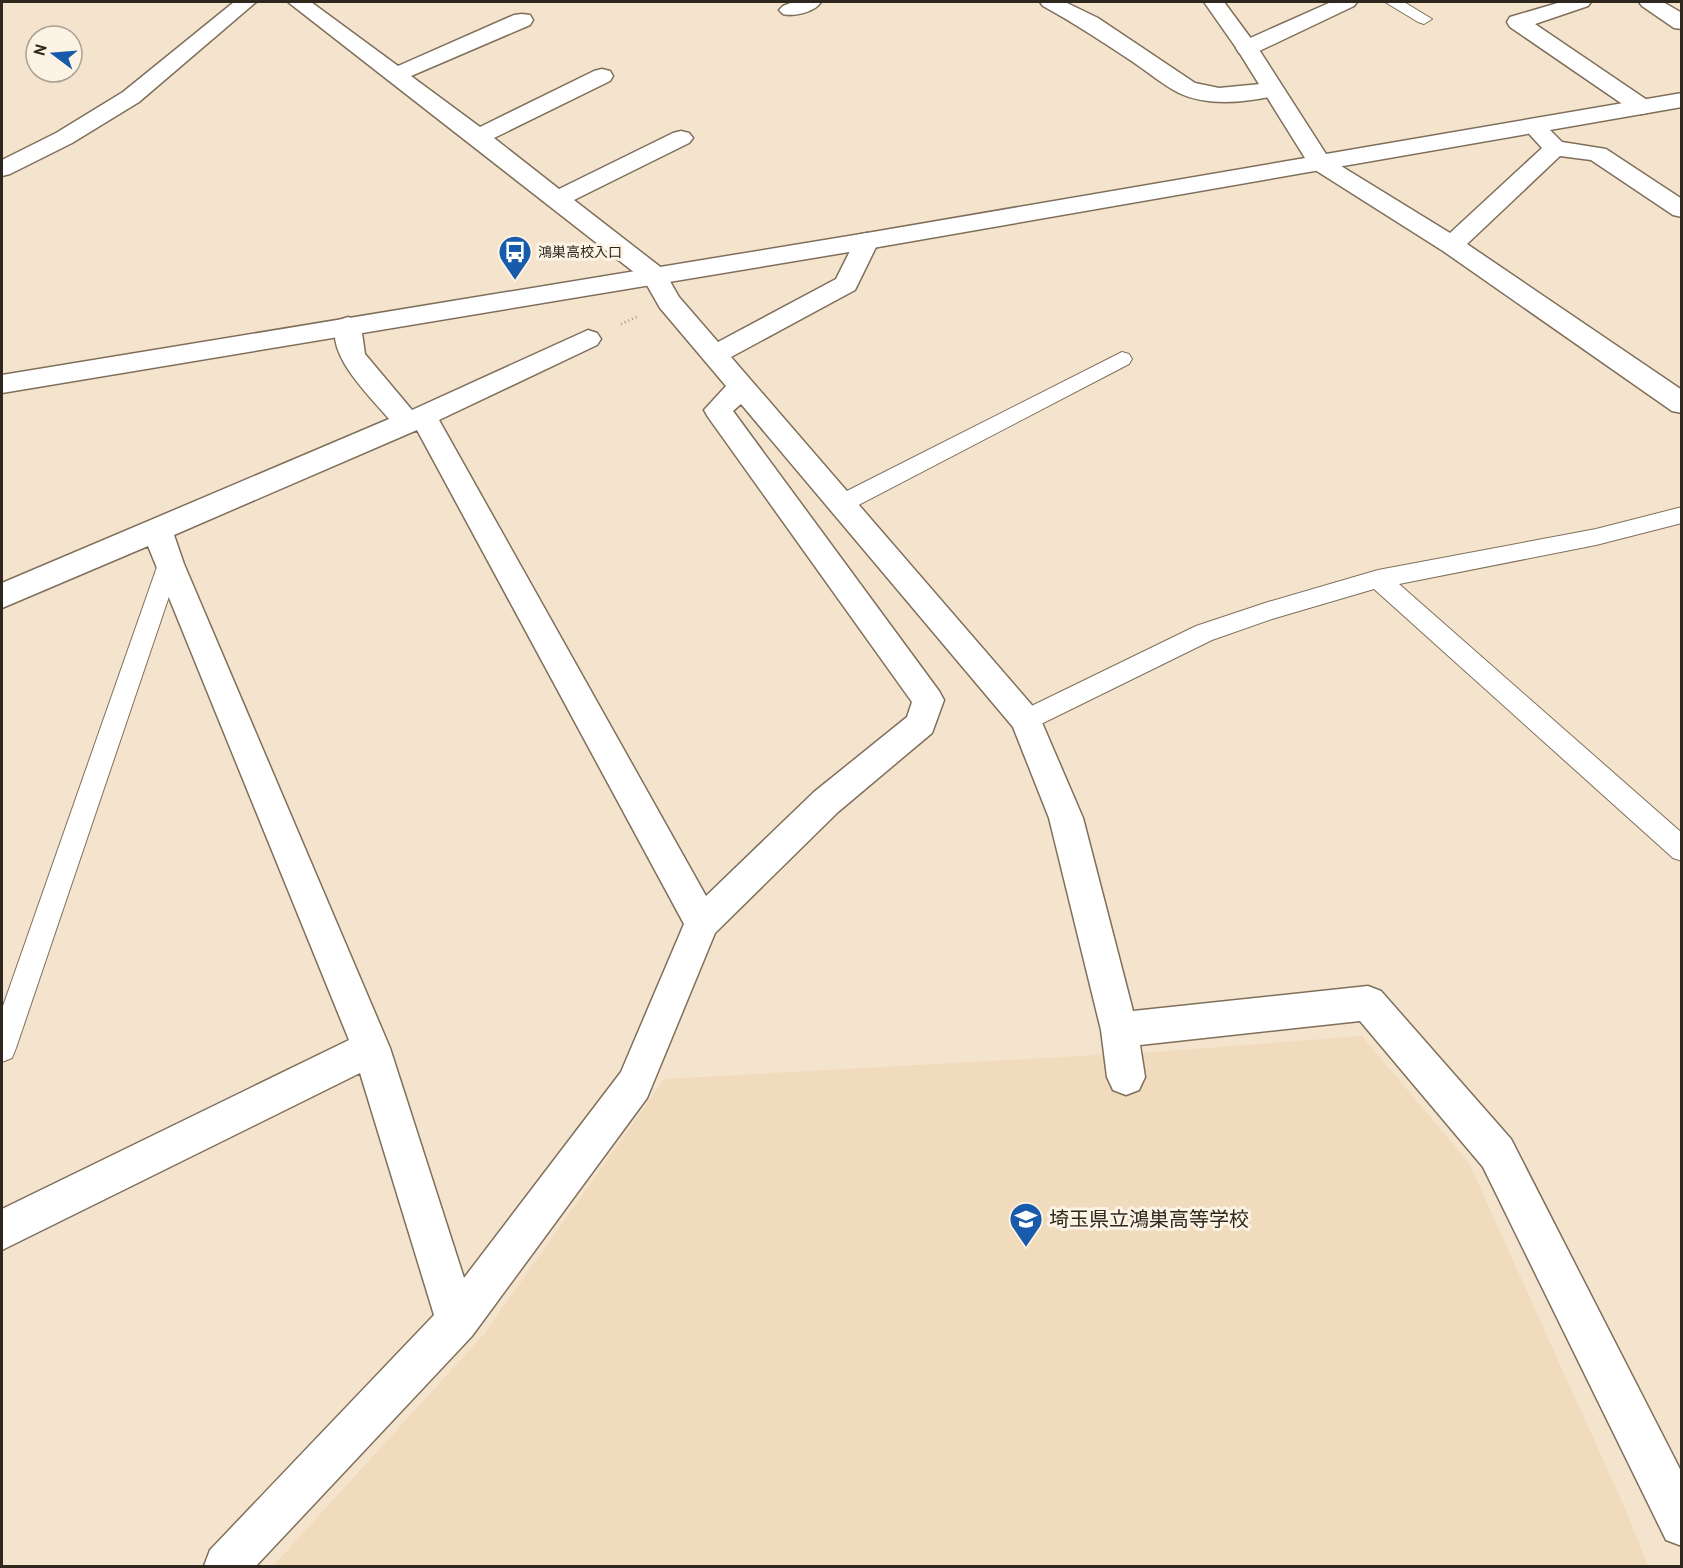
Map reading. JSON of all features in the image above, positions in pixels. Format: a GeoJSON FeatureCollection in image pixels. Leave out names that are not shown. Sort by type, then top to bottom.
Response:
{"type":"FeatureCollection","features":[{"type":"Feature","properties":{"kind":"street"},"geometry":{"type":"LineString","coordinates":[[2,169],[64,138],[131,97],[246,2]]}},
{"type":"Feature","properties":{"kind":"street"},"geometry":{"type":"LineString","coordinates":[[298,2],[478,137],[654,275],[669,302],[1026,720],[1066,818],[1119,1030],[1126,1077]]}},
{"type":"Feature","properties":{"kind":"street"},"geometry":{"type":"LineString","coordinates":[[790,10],[811,2]]}},
{"type":"Feature","properties":{"kind":"street"},"geometry":{"type":"LineString","coordinates":[[1050,2],[1090,23],[1187,88],[1215,95],[1271,90]]}},
{"type":"Feature","properties":{"kind":"street"},"geometry":{"type":"LineString","coordinates":[[1214,2],[1247,48],[1271,90],[1320,163],[1452,245],[1682,404]]}},
{"type":"Feature","properties":{"kind":"street"},"geometry":{"type":"LineString","coordinates":[[1247,48],[1347,2]]}},
{"type":"Feature","properties":{"kind":"street"},"geometry":{"type":"LineString","coordinates":[[1581,2],[1518,22],[1642,107]]}},
{"type":"Feature","properties":{"kind":"street"},"geometry":{"type":"LineString","coordinates":[[1648,2],[1682,23]]}},
{"type":"Feature","properties":{"kind":"street"},"geometry":{"type":"LineString","coordinates":[[396,75],[522,20]]}},
{"type":"Feature","properties":{"kind":"street"},"geometry":{"type":"LineString","coordinates":[[478,137],[602,76]]}},
{"type":"Feature","properties":{"kind":"street"},"geometry":{"type":"LineString","coordinates":[[2,384],[867,241],[1682,100]]}},
{"type":"Feature","properties":{"kind":"street"},"geometry":{"type":"LineString","coordinates":[[1533,126],[1555,148],[1598,154],[1682,210]]}},
{"type":"Feature","properties":{"kind":"street"},"geometry":{"type":"LineString","coordinates":[[558,199],[681,138]]}},
{"type":"Feature","properties":{"kind":"street"},"geometry":{"type":"LineString","coordinates":[[1452,245],[1555,148]]}},
{"type":"Feature","properties":{"kind":"street"},"geometry":{"type":"LineString","coordinates":[[714,355],[846,284],[867,241]]}},
{"type":"Feature","properties":{"kind":"street"},"geometry":{"type":"LineString","coordinates":[[348,326],[352,356],[415,419],[702,923]]}},
{"type":"Feature","properties":{"kind":"street"},"geometry":{"type":"LineString","coordinates":[[2,596],[415,419],[588,339]]}},
{"type":"Feature","properties":{"kind":"street"},"geometry":{"type":"LineString","coordinates":[[226,1566],[457,1321],[634,1085],[702,923],[826,802],[921,724],[928,700],[718,410],[741,387]]}},
{"type":"Feature","properties":{"kind":"street"},"geometry":{"type":"LineString","coordinates":[[157,529],[169,564],[371,1048],[457,1321]]}},
{"type":"Feature","properties":{"kind":"street"},"geometry":{"type":"LineString","coordinates":[[1119,1030],[1368,1003],[1497,1153],[1677,1500]]}},
{"type":"Feature","properties":{"kind":"street"},"geometry":{"type":"LineString","coordinates":[[2,1230],[371,1048]]}},
{"type":"Feature","properties":{"kind":"lane"},"geometry":{"type":"LineString","coordinates":[[1393,2],[1424,19]]}},
{"type":"Feature","properties":{"kind":"lane"},"geometry":{"type":"LineString","coordinates":[[841,504],[1122,359]]}},
{"type":"Feature","properties":{"kind":"lane"},"geometry":{"type":"LineString","coordinates":[[1026,720],[1204,633],[1378,579],[1596,537],[1682,515]]}},
{"type":"Feature","properties":{"kind":"lane"},"geometry":{"type":"LineString","coordinates":[[2,1048],[169,564]]}},
{"type":"Feature","properties":{"kind":"lane"},"geometry":{"type":"LineString","coordinates":[[1378,579],[1682,850]]}},
{"type":"Feature","properties":{"kind":"path"},"geometry":{"type":"LineString","coordinates":[[588,339],[669,302]]}},
{"type":"Feature","properties":{"kind":"shaded area","name":"埼玉県立鴻巣高等学校"},"geometry":{"type":"Polygon","coordinates":[[[1362,1036],[1469,1163],[1624,1506],[1648,1566],[273,1566],[484,1334],[664,1079],[1154,1052],[1362,1036]]]}},
{"type":"Feature","properties":{"kind":"place","name":"鴻巣高校入口"},"geometry":{"type":"Point","coordinates":[515,281]}},
{"type":"Feature","properties":{"kind":"place","name":"埼玉県立鴻巣高等学校"},"geometry":{"type":"Point","coordinates":[1026,1248]}}]}
